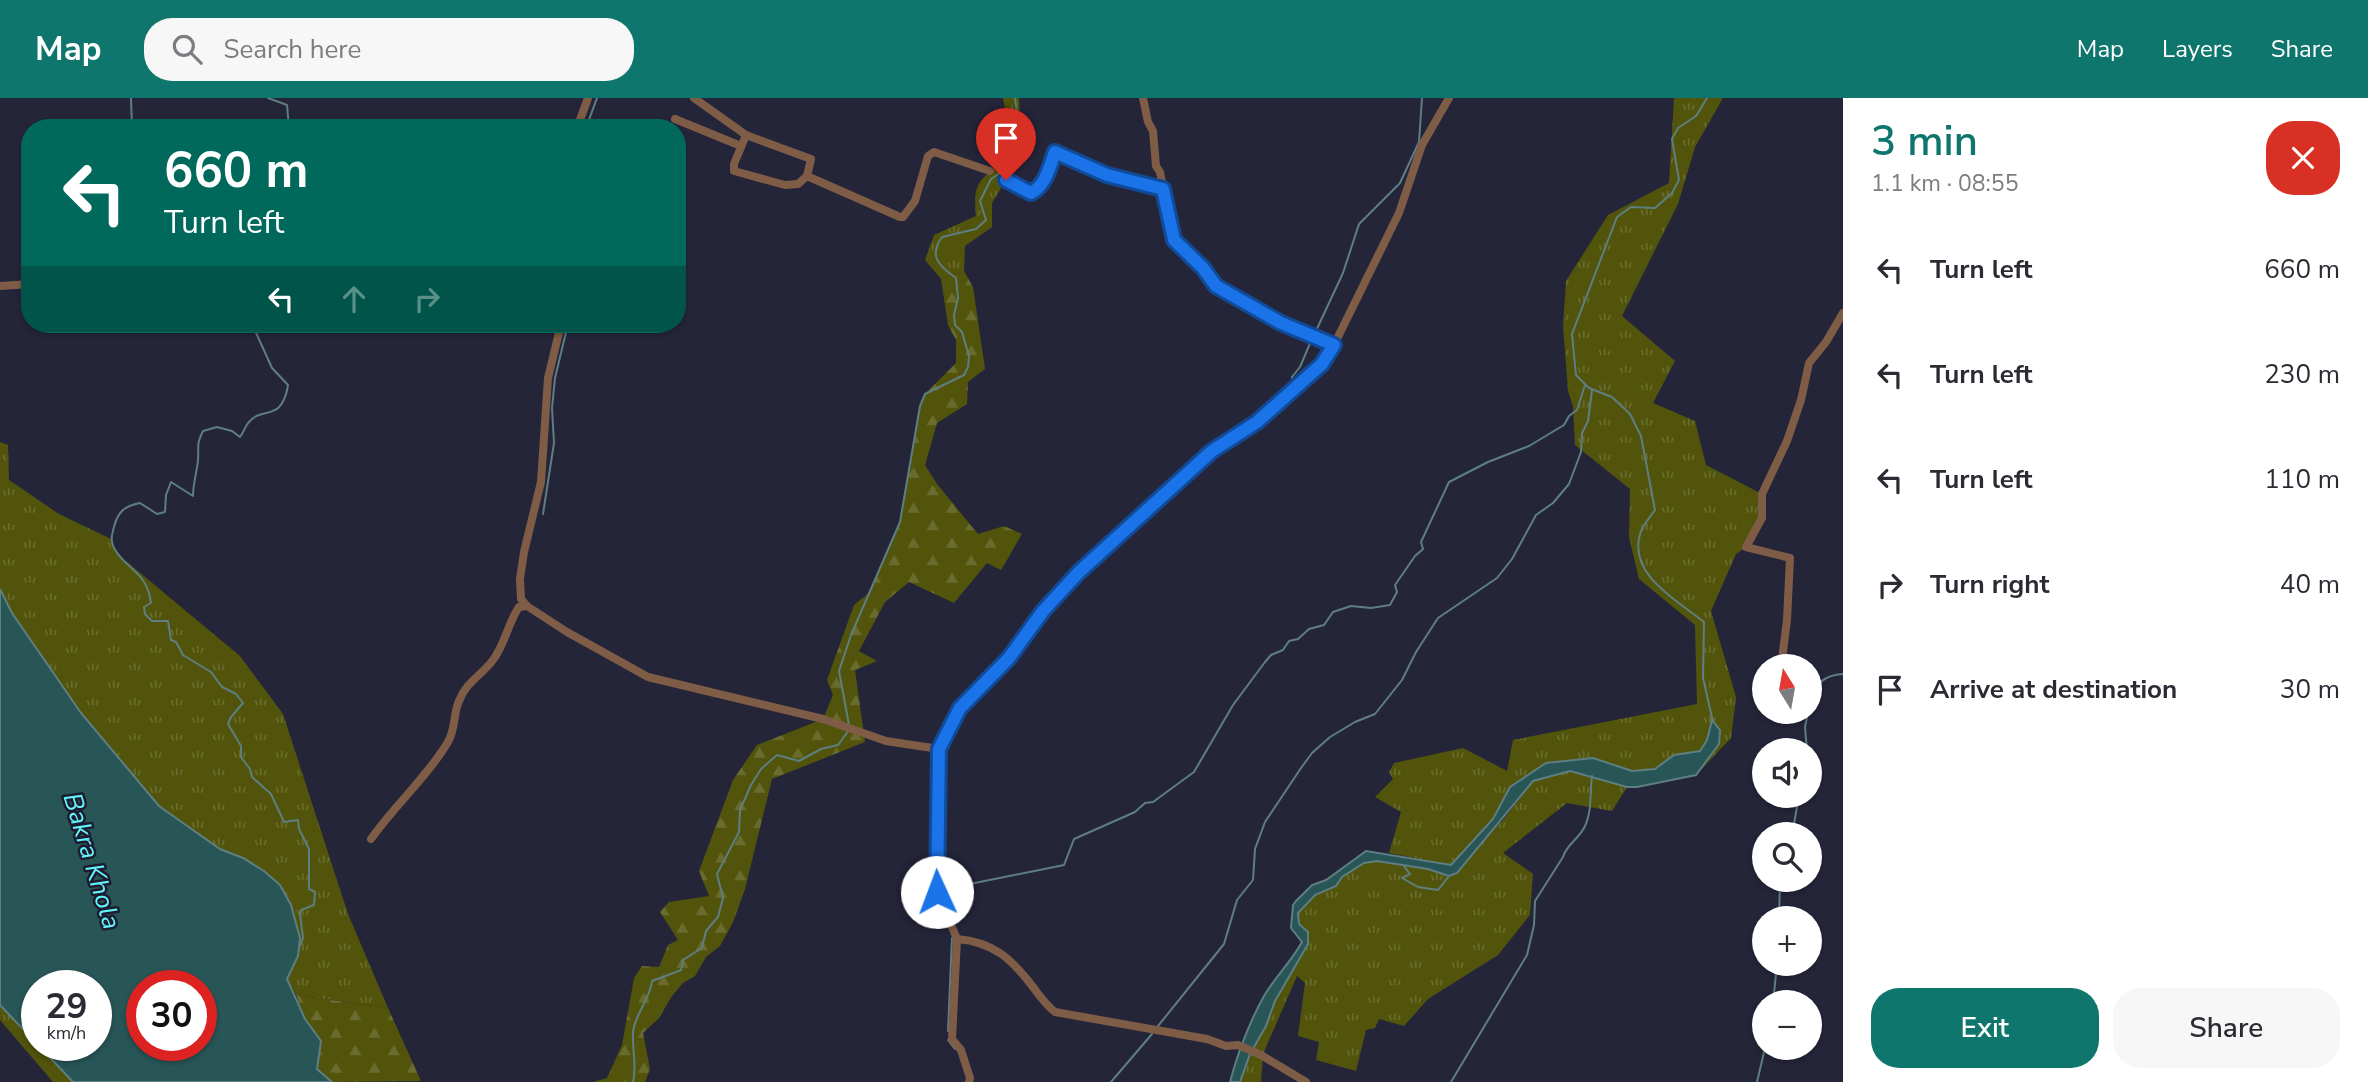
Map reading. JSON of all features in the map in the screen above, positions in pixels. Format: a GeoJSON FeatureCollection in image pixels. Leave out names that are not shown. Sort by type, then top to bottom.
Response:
{"type":"FeatureCollection","features":[{"type":"Feature","properties":{"kind":"street"},"geometry":{"type":"LineString","coordinates":[[581,119],[589,98]]}},
{"type":"Feature","properties":{"kind":"street"},"geometry":{"type":"LineString","coordinates":[[694,98],[746,135],[811,159],[807,176],[798,184],[785,185],[734,171],[734,164],[746,135]]}},
{"type":"Feature","properties":{"kind":"street"},"geometry":{"type":"LineString","coordinates":[[1143,98],[1148,122],[1153,131],[1156,166],[1160,172],[1174,240],[1203,268],[1216,286],[1281,323],[1334,345]]}},
{"type":"Feature","properties":{"kind":"street"},"geometry":{"type":"LineString","coordinates":[[969,1082],[961,1050],[951,1039],[957,939],[937,892],[939,749],[960,708],[1009,658],[1043,611],[1079,572],[1212,451],[1257,422],[1322,364],[1399,213],[1422,145],[1449,98]]}},
{"type":"Feature","properties":{"kind":"street"},"geometry":{"type":"LineString","coordinates":[[686,124],[741,146]]}},
{"type":"Feature","properties":{"kind":"street"},"geometry":{"type":"LineString","coordinates":[[807,176],[903,217],[915,201],[928,156],[934,152],[990,171]]}},
{"type":"Feature","properties":{"kind":"street"},"geometry":{"type":"LineString","coordinates":[[1006,180],[1031,193],[1038,189],[1055,152],[1107,175],[1163,189]]}},
{"type":"Feature","properties":{"kind":"street"},"geometry":{"type":"LineString","coordinates":[[0,286],[21,285]]}},
{"type":"Feature","properties":{"kind":"street"},"geometry":{"type":"LineString","coordinates":[[1783,654],[1790,558],[1746,547],[1762,518],[1762,494],[1787,441],[1801,400],[1809,363],[1826,342],[1843,313]]}},
{"type":"Feature","properties":{"kind":"street"},"geometry":{"type":"LineString","coordinates":[[559,333],[548,378],[541,482],[520,579],[521,599],[527,606],[567,632],[648,677],[823,719],[886,741],[939,749]]}},
{"type":"Feature","properties":{"kind":"street"},"geometry":{"type":"LineString","coordinates":[[371,839],[449,741],[458,703],[467,684],[493,661],[515,613],[519,607],[527,606]]}},
{"type":"Feature","properties":{"kind":"street"},"geometry":{"type":"LineString","coordinates":[[957,939],[987,944],[1020,970],[1044,1003],[1055,1012],[1195,1037],[1226,1046],[1238,1045],[1306,1082]]}},
{"type":"Feature","properties":{"kind":"green space"},"geometry":{"type":"Polygon","coordinates":[[[1003,98],[1019,98],[1021,131],[1006,169],[1006,180],[992,203],[992,227],[965,246],[964,271],[941,279],[925,260],[934,235],[976,216],[975,198],[978,185],[1001,163],[1008,125],[1003,98]]]}},
{"type":"Feature","properties":{"kind":"green space"},"geometry":{"type":"Polygon","coordinates":[[[1674,98],[1723,98],[1695,147],[1678,204],[1622,316],[1675,361],[1653,403],[1695,421],[1706,465],[1762,494],[1762,518],[1746,547],[1736,554],[1711,611],[1736,697],[1731,738],[1696,775],[1719,744],[1713,720],[1707,740],[1700,751],[1674,755],[1655,769],[1632,771],[1593,758],[1546,763],[1510,787],[1493,819],[1451,865],[1389,853],[1401,812],[1375,797],[1393,779],[1389,772],[1394,763],[1463,748],[1507,771],[1513,740],[1697,704],[1695,625],[1639,579],[1629,537],[1630,489],[1575,445],[1563,326],[1566,281],[1608,215],[1669,183],[1674,98]]]}},
{"type":"Feature","properties":{"kind":"green space"},"geometry":{"type":"Polygon","coordinates":[[[964,271],[973,287],[985,369],[968,382],[967,404],[937,423],[925,465],[978,534],[1004,526],[1022,534],[1001,570],[987,563],[954,603],[909,582],[885,602],[859,651],[877,661],[855,670],[865,742],[772,779],[745,889],[733,922],[720,946],[706,957],[695,976],[683,983],[659,1018],[643,1033],[650,1069],[645,1082],[593,1082],[607,1078],[622,1045],[634,978],[642,966],[659,967],[668,945],[678,940],[660,912],[669,902],[709,896],[699,871],[733,780],[757,745],[823,719],[833,695],[827,680],[854,605],[870,592],[900,522],[920,406],[925,394],[956,363],[956,340],[948,325],[941,279],[964,271]]]}},
{"type":"Feature","properties":{"kind":"green space"},"geometry":{"type":"Polygon","coordinates":[[[0,442],[8,445],[9,480],[59,514],[111,539],[113,547],[121,557],[240,656],[283,714],[348,914],[388,1008],[296,995],[287,979],[298,956],[297,923],[280,885],[243,858],[220,850],[159,806],[81,713],[12,613],[0,589],[0,442]]]}},
{"type":"Feature","properties":{"kind":"green space"},"geometry":{"type":"Polygon","coordinates":[[[1570,771],[1627,787],[1612,811],[1567,803],[1503,853],[1533,874],[1530,915],[1498,955],[1428,999],[1404,1026],[1379,1019],[1375,1028],[1366,1030],[1356,1071],[1316,1060],[1319,1042],[1298,1036],[1305,983],[1297,976],[1263,1054],[1261,1082],[1240,1082],[1275,1001],[1308,944],[1299,924],[1298,913],[1315,895],[1336,886],[1342,877],[1364,863],[1377,861],[1428,869],[1449,876],[1503,820],[1533,781],[1570,771]]]}},
{"type":"Feature","properties":{"kind":"green space"},"geometry":{"type":"Polygon","coordinates":[[[296,995],[388,1008],[421,1081],[332,1082],[317,1069],[321,1041],[305,1019],[296,995]]]}},
{"type":"Feature","properties":{"kind":"green space"},"geometry":{"type":"Polygon","coordinates":[[[0,1005],[21,1027],[21,1045],[0,1020],[0,1005]]]}},
{"type":"Feature","properties":{"kind":"green space"},"geometry":{"type":"Polygon","coordinates":[[[35,1061],[53,1061],[73,1082],[53,1082],[35,1061]]]}},
{"type":"Feature","properties":{"kind":"water","name":"Bakra Khola"},"geometry":{"type":"Polygon","coordinates":[[[0,589],[12,613],[81,713],[159,806],[220,849],[243,858],[264,871],[280,885],[291,905],[300,938],[298,956],[287,979],[305,1019],[321,1041],[317,1069],[332,1082],[73,1082],[53,1061],[112,1061],[112,970],[21,970],[21,1027],[0,1005],[0,589]]]}},
{"type":"Feature","properties":{"kind":"water"},"geometry":{"type":"Polygon","coordinates":[[[1712,720],[1720,730],[1719,744],[1696,775],[1637,787],[1627,787],[1570,771],[1533,781],[1457,873],[1449,876],[1428,869],[1377,861],[1364,863],[1342,877],[1336,886],[1315,895],[1298,913],[1299,924],[1308,932],[1308,944],[1275,1001],[1240,1082],[1230,1082],[1244,1038],[1259,1006],[1302,942],[1291,928],[1293,905],[1312,885],[1326,880],[1366,851],[1451,865],[1493,819],[1510,787],[1546,763],[1593,758],[1632,771],[1655,769],[1674,755],[1700,751],[1707,740],[1712,720]]]}},
{"type":"Feature","properties":{"kind":"waterway"},"geometry":{"type":"LineString","coordinates":[[131,98],[132,119]]}},
{"type":"Feature","properties":{"kind":"waterway"},"geometry":{"type":"LineString","coordinates":[[268,98],[287,105],[288,119]]}},
{"type":"Feature","properties":{"kind":"waterway"},"geometry":{"type":"LineString","coordinates":[[589,119],[597,98]]}},
{"type":"Feature","properties":{"kind":"waterway"},"geometry":{"type":"LineString","coordinates":[[849,725],[839,671],[851,635],[900,522],[920,406],[925,394],[964,375],[968,367],[969,356],[962,332],[955,325],[958,298],[956,278],[940,265],[936,250],[942,237],[976,229],[986,220],[980,201],[991,179],[1006,169],[1011,159],[1018,122],[1015,98]]}},
{"type":"Feature","properties":{"kind":"waterway"},"geometry":{"type":"LineString","coordinates":[[1315,333],[1343,273],[1359,224],[1400,183],[1419,142],[1422,98]]}},
{"type":"Feature","properties":{"kind":"waterway"},"geometry":{"type":"LineString","coordinates":[[1707,98],[1696,116],[1678,128],[1672,139],[1679,180],[1672,193],[1655,208],[1631,207],[1617,217],[1572,334],[1576,375],[1589,388],[1612,397],[1630,414],[1641,436],[1655,510],[1640,534],[1638,549],[1641,562],[1658,586],[1704,622],[1703,678],[1713,722]]}},
{"type":"Feature","properties":{"kind":"waterway"},"geometry":{"type":"LineString","coordinates":[[256,333],[272,368],[288,385],[281,405],[271,412],[254,417],[240,437],[232,431],[217,427],[203,431],[199,443],[193,496],[171,482],[166,495],[165,512],[157,514],[140,503],[126,508],[118,517],[112,540],[114,548],[141,577],[149,592],[151,603],[144,607],[145,614],[152,621],[168,621],[171,640],[176,642],[183,655],[211,672],[222,687],[236,694],[243,703],[228,724],[241,746],[241,757],[250,769],[252,777],[271,794],[284,822],[298,820],[299,829],[309,849],[309,889],[315,892],[314,905],[301,910],[300,913],[303,938],[299,948]]}},
{"type":"Feature","properties":{"kind":"waterway"},"geometry":{"type":"LineString","coordinates":[[543,514],[554,443],[552,408],[555,378],[566,333]]}},
{"type":"Feature","properties":{"kind":"waterway"},"geometry":{"type":"LineString","coordinates":[[1217,443],[1294,383],[1292,377],[1300,367],[1311,341]]}},
{"type":"Feature","properties":{"kind":"waterway"},"geometry":{"type":"LineString","coordinates":[[940,890],[1064,865],[1074,839],[1135,812],[1145,803],[1153,802],[1194,772],[1233,705],[1271,655],[1283,650],[1289,641],[1298,639],[1309,629],[1324,625],[1333,612],[1351,606],[1371,608],[1390,605],[1397,592],[1395,585],[1423,549],[1421,542],[1449,482],[1488,462],[1529,446],[1564,425],[1569,416],[1577,410],[1585,385]]}},
{"type":"Feature","properties":{"kind":"waterway"},"geometry":{"type":"LineString","coordinates":[[1158,1026],[1224,944],[1237,900],[1253,880],[1255,849],[1265,822],[1312,753],[1330,737],[1375,714],[1402,680],[1438,618],[1497,578],[1512,559],[1536,515],[1553,503],[1569,484],[1581,452],[1582,433],[1588,421],[1592,390]]}},
{"type":"Feature","properties":{"kind":"waterway"},"geometry":{"type":"LineString","coordinates":[[1118,531],[1176,478]]}},
{"type":"Feature","properties":{"kind":"waterway"},"geometry":{"type":"LineString","coordinates":[[1008,652],[1048,597],[1070,576]]}},
{"type":"Feature","properties":{"kind":"waterway"},"geometry":{"type":"LineString","coordinates":[[957,705],[1002,659]]}},
{"type":"Feature","properties":{"kind":"waterway"},"geometry":{"type":"LineString","coordinates":[[1822,681],[1830,676],[1843,674]]}},
{"type":"Feature","properties":{"kind":"waterway"},"geometry":{"type":"LineString","coordinates":[[935,745],[951,716]]}},
{"type":"Feature","properties":{"kind":"waterway"},"geometry":{"type":"LineString","coordinates":[[1806,724],[1806,738]]}},
{"type":"Feature","properties":{"kind":"waterway"},"geometry":{"type":"LineString","coordinates":[[633,1082],[633,1032],[652,981],[681,970],[683,960],[702,948],[706,931],[718,917],[723,898],[717,874],[739,832],[740,810],[751,785],[761,769],[777,755],[799,761],[821,749],[838,745],[849,730]]}},
{"type":"Feature","properties":{"kind":"waterway"},"geometry":{"type":"LineString","coordinates":[[932,832],[933,750]]}},
{"type":"Feature","properties":{"kind":"waterway"},"geometry":{"type":"LineString","coordinates":[[1451,1082],[1527,955],[1534,925],[1535,901],[1567,849],[1585,826],[1590,808],[1592,776]]}},
{"type":"Feature","properties":{"kind":"waterway"},"geometry":{"type":"LineString","coordinates":[[1794,822],[1797,808]]}},
{"type":"Feature","properties":{"kind":"waterway"},"geometry":{"type":"LineString","coordinates":[[1404,866],[1410,874],[1402,878],[1418,887],[1438,890],[1449,876]]}},
{"type":"Feature","properties":{"kind":"waterway"},"geometry":{"type":"LineString","coordinates":[[1779,906],[1780,892]]}},
{"type":"Feature","properties":{"kind":"waterway"},"geometry":{"type":"LineString","coordinates":[[948,1031],[952,938]]}},
{"type":"Feature","properties":{"kind":"waterway"},"geometry":{"type":"LineString","coordinates":[[1774,990],[1776,976]]}},
{"type":"Feature","properties":{"kind":"waterway"},"geometry":{"type":"LineString","coordinates":[[1111,1082],[1152,1034]]}},
{"type":"Feature","properties":{"kind":"waterway"},"geometry":{"type":"LineString","coordinates":[[948,1040],[955,1049]]}},
{"type":"Feature","properties":{"kind":"waterway"},"geometry":{"type":"LineString","coordinates":[[1757,1082],[1762,1060]]}},
{"type":"Feature","properties":{"kind":"route"},"geometry":{"type":"LineString","coordinates":[[937,892],[939,749],[960,708],[1009,658],[1043,611],[1079,572],[1212,451],[1257,422],[1322,364],[1334,345],[1281,323],[1216,286],[1203,268],[1174,240],[1163,189],[1107,175],[1055,152],[1038,189],[1031,193],[1006,180]]}}]}
